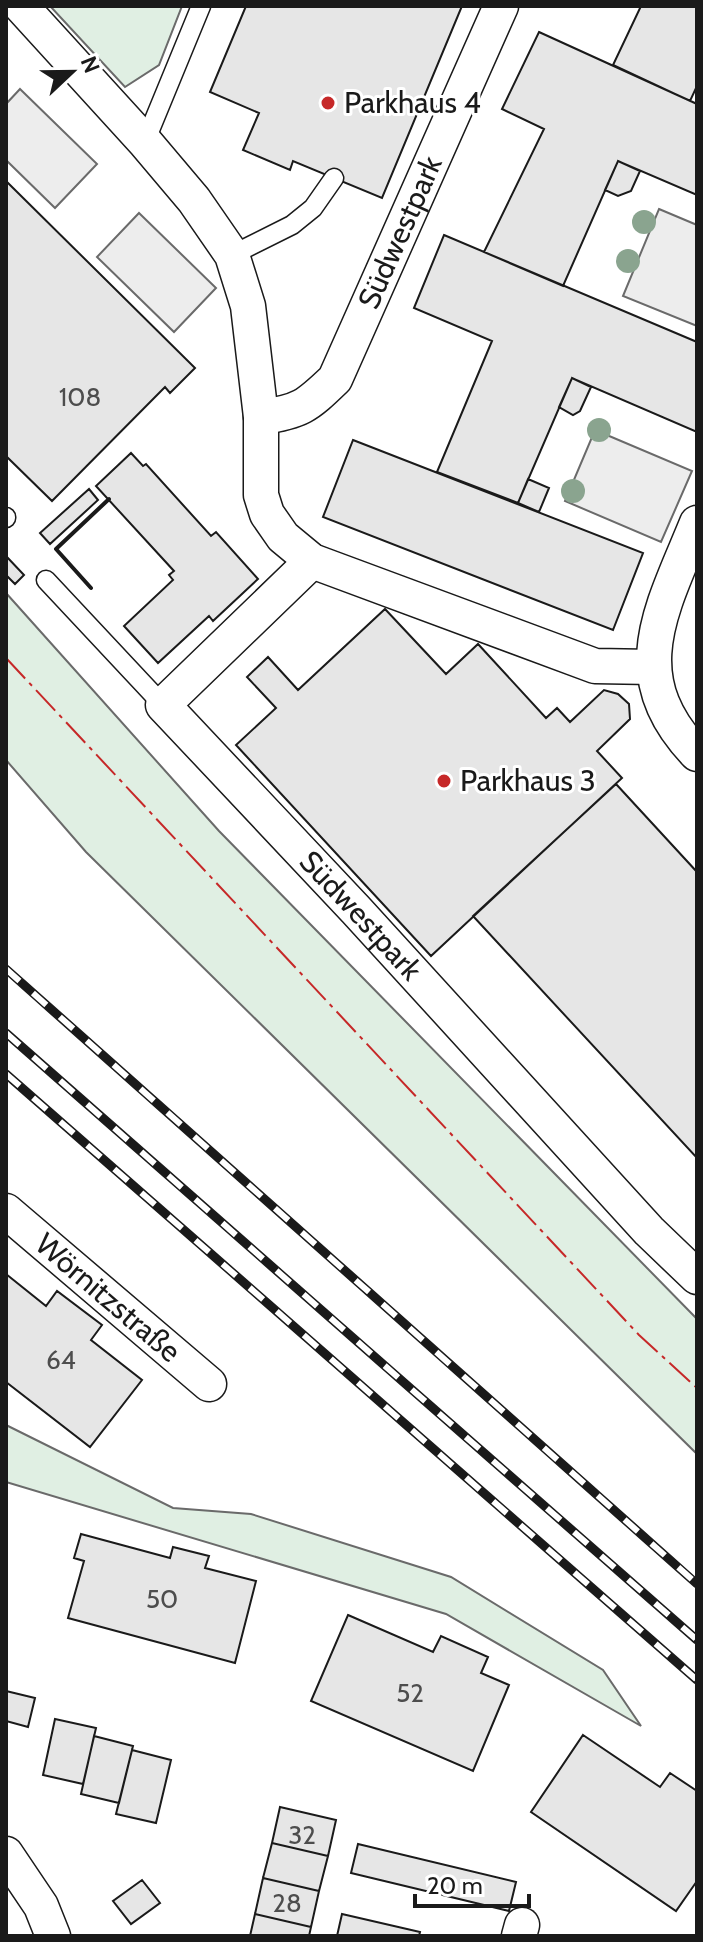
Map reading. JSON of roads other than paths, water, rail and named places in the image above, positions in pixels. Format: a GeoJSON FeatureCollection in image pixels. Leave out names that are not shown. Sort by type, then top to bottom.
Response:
{"type":"FeatureCollection","features":[{"type":"Feature","properties":{"kind":"street"},"geometry":{"type":"LineString","coordinates":[[21,6],[145,142],[194,200],[232,255],[248,306],[261,417],[261,495],[267,514],[283,537],[312,561],[595,666],[653,667]]}},
{"type":"Feature","properties":{"kind":"street","name":"Südwestpark"},"geometry":{"type":"LineString","coordinates":[[261,417],[285,414],[307,406],[335,379],[501,6]]}},
{"type":"Feature","properties":{"kind":"street"},"geometry":{"type":"LineString","coordinates":[[697,523],[657,621],[653,667],[660,702],[681,737],[697,754]]}},
{"type":"Feature","properties":{"kind":"street"},"geometry":{"type":"LineString","coordinates":[[163,705],[312,561]]}},
{"type":"Feature","properties":{"kind":"street","name":"Südwestpark"},"geometry":{"type":"LineString","coordinates":[[163,705],[321,872],[649,1231],[697,1277]]}},
{"type":"Feature","properties":{"kind":"street","name":"Wörnitzstraße"},"geometry":{"type":"LineString","coordinates":[[6,1211],[209,1384]]}},
{"type":"Feature","properties":{"kind":"street"},"geometry":{"type":"LineString","coordinates":[[6,1854],[41,1906],[53,1936]]}},
{"type":"Feature","properties":{"kind":"lane"},"geometry":{"type":"LineString","coordinates":[[145,142],[201,6]]}},
{"type":"Feature","properties":{"kind":"lane"},"geometry":{"type":"LineString","coordinates":[[232,255],[292,225],[313,208],[334,178]]}},
{"type":"Feature","properties":{"kind":"lane"},"geometry":{"type":"LineString","coordinates":[[46,580],[163,705]]}},
{"type":"Feature","properties":{"kind":"railway"},"geometry":{"type":"LineString","coordinates":[[6,969],[697,1584]]}},
{"type":"Feature","properties":{"kind":"railway"},"geometry":{"type":"LineString","coordinates":[[6,1033],[697,1640]]}},
{"type":"Feature","properties":{"kind":"railway"},"geometry":{"type":"LineString","coordinates":[[6,1074],[697,1680]]}},
{"type":"Feature","properties":{"kind":"place","name":"Parkhaus 4"},"geometry":{"type":"Point","coordinates":[328,103]}},
{"type":"Feature","properties":{"kind":"place","name":"Parkhaus 3"},"geometry":{"type":"Point","coordinates":[444,781]}}]}
